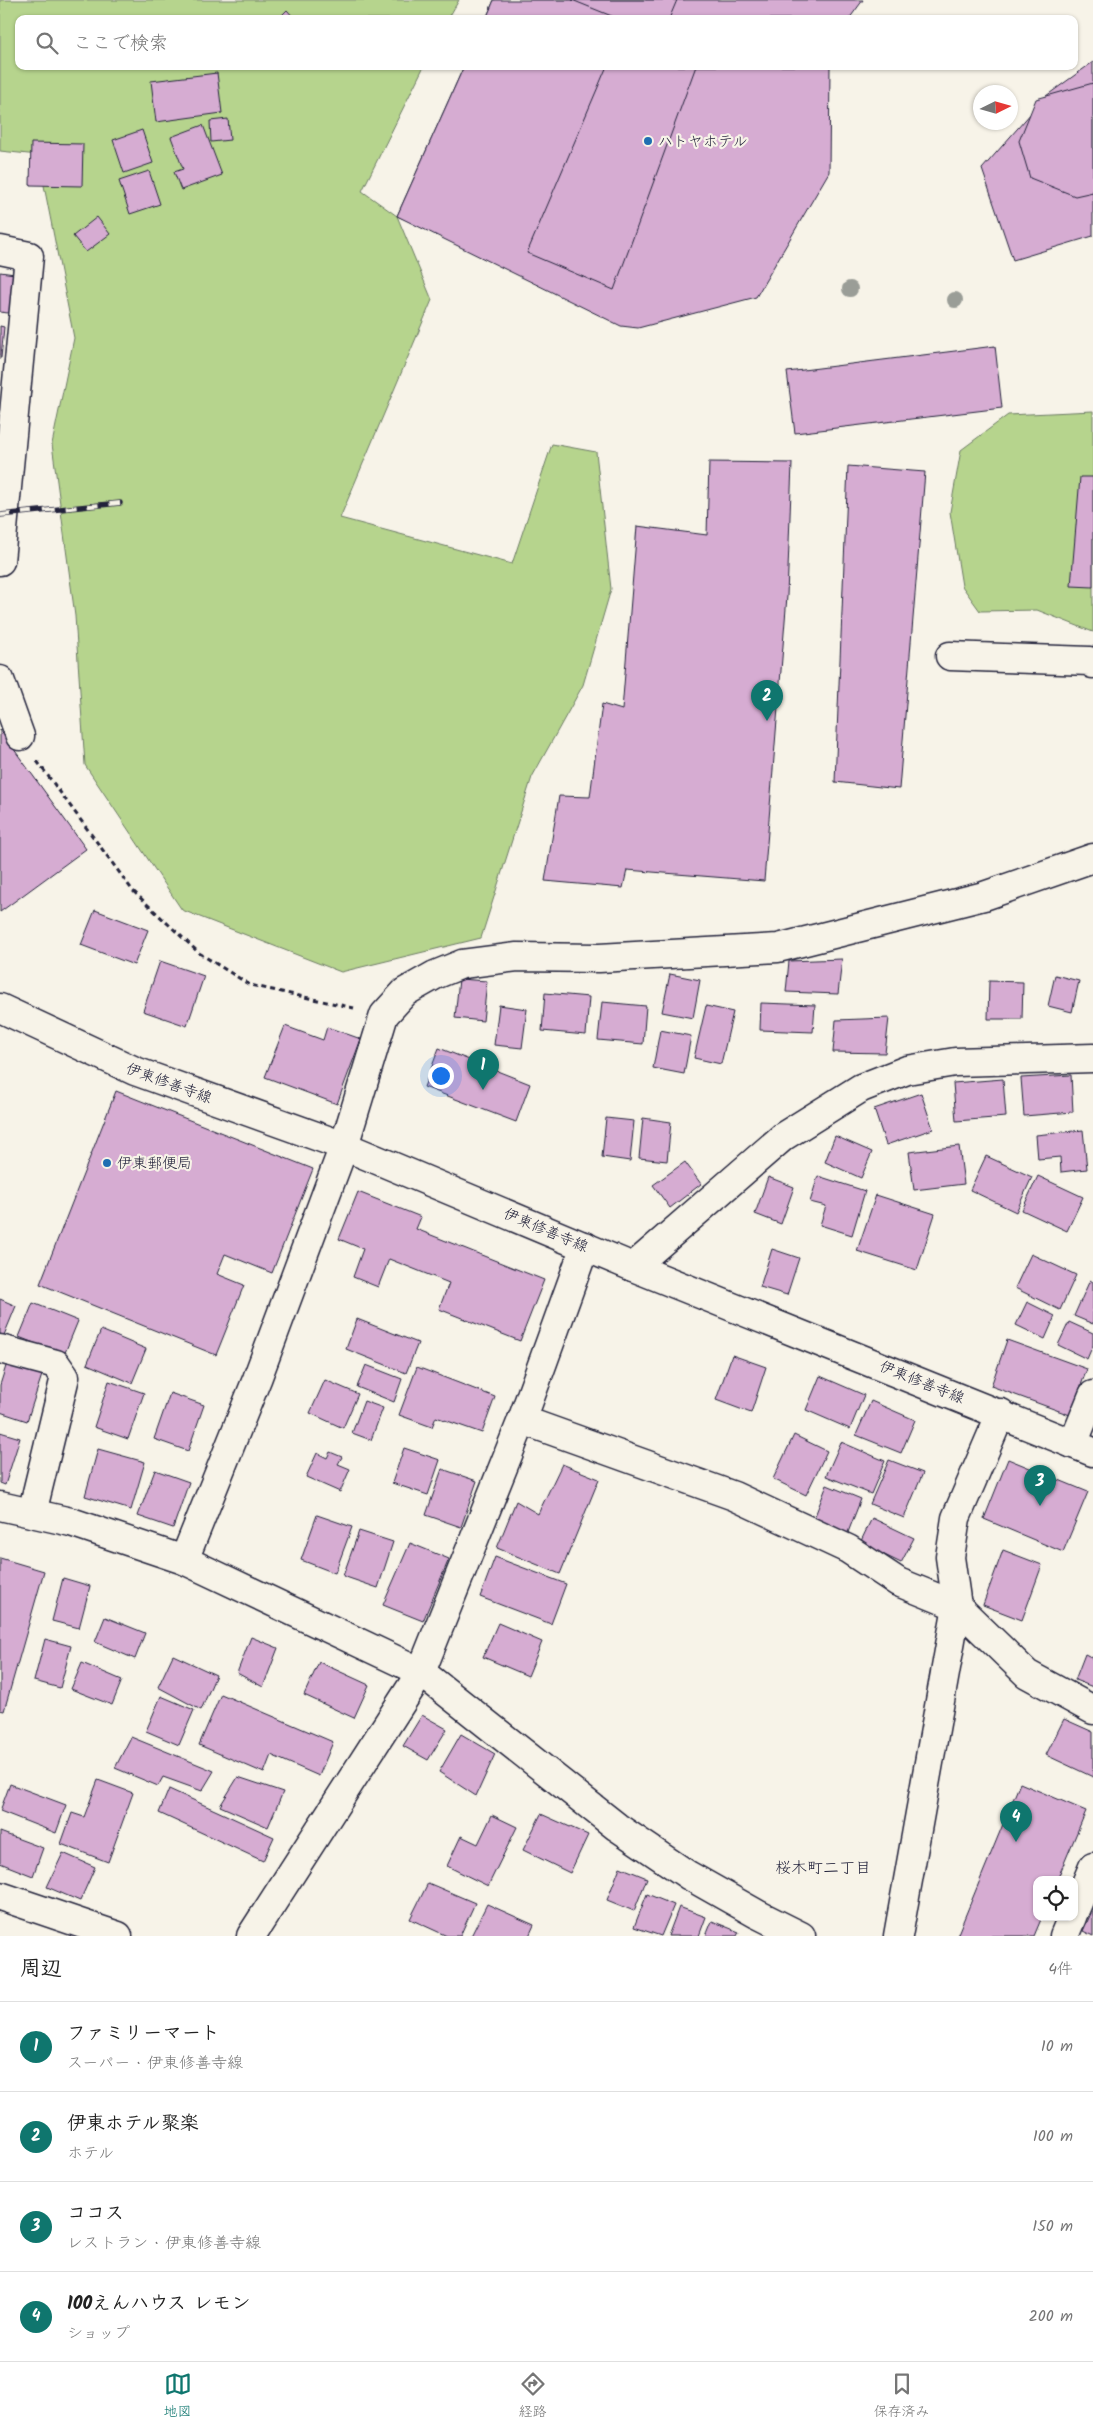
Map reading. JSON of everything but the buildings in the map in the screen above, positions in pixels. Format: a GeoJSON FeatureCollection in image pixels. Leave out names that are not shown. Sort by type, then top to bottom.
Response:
{"type":"FeatureCollection","features":[{"type":"Feature","properties":{"kind":"street"},"geometry":{"type":"LineString","coordinates":[[0,250],[29,256],[0,561]]}},
{"type":"Feature","properties":{"kind":"street"},"geometry":{"type":"LineString","coordinates":[[950,656],[1090,661],[1093,664]]}},
{"type":"Feature","properties":{"kind":"street"},"geometry":{"type":"LineString","coordinates":[[0,680],[20,736]]}},
{"type":"Feature","properties":{"kind":"street"},"geometry":{"type":"LineString","coordinates":[[184,1560],[257,1379],[344,1146],[384,1015],[406,992],[435,975],[462,964],[517,957],[600,958],[778,948],[984,896],[1093,858]]}},
{"type":"Feature","properties":{"kind":"street","name":"伊東修善寺線"},"geometry":{"type":"LineString","coordinates":[[0,1008],[135,1071],[344,1146],[633,1267],[1001,1413],[1083,1448]]}},
{"type":"Feature","properties":{"kind":"street"},"geometry":{"type":"LineString","coordinates":[[633,1267],[784,1136],[861,1088],[907,1070],[955,1062],[1093,1058]]}},
{"type":"Feature","properties":{"kind":"street"},"geometry":{"type":"LineString","coordinates":[[251,1936],[421,1672],[522,1420],[586,1246]]}},
{"type":"Feature","properties":{"kind":"street"},"geometry":{"type":"LineString","coordinates":[[0,1349],[56,1364],[65,1377],[32,1513]]}},
{"type":"Feature","properties":{"kind":"street"},"geometry":{"type":"LineString","coordinates":[[1083,1448],[1093,1395]]}},
{"type":"Feature","properties":{"kind":"street"},"geometry":{"type":"LineString","coordinates":[[898,1936],[956,1606],[950,1557],[956,1518],[1001,1413]]}},
{"type":"Feature","properties":{"kind":"street"},"geometry":{"type":"LineString","coordinates":[[522,1420],[734,1496],[848,1549],[898,1582],[956,1606],[1027,1674],[1093,1710]]}},
{"type":"Feature","properties":{"kind":"street"},"geometry":{"type":"LineString","coordinates":[[0,1506],[72,1522],[184,1560],[421,1672],[617,1827],[688,1875],[757,1914],[801,1936]]}},
{"type":"Feature","properties":{"kind":"street"},"geometry":{"type":"LineString","coordinates":[[1078,1903],[1093,1867]]}},
{"type":"Feature","properties":{"kind":"street"},"geometry":{"type":"LineString","coordinates":[[0,1896],[118,1936]]}},
{"type":"Feature","properties":{"kind":"street"},"geometry":{"type":"LineString","coordinates":[[1064,1936],[1070,1921]]}},
{"type":"Feature","properties":{"kind":"path"},"geometry":{"type":"LineString","coordinates":[[20,736],[62,797],[133,891],[199,953],[250,985],[384,1015]]}},
{"type":"Feature","properties":{"kind":"green space"},"geometry":{"type":"Polygon","coordinates":[[[0,0],[459,0],[450,15],[15,15],[15,70],[422,70],[362,191],[397,216],[432,300],[340,518],[512,564],[552,444],[596,452],[611,589],[583,685],[532,777],[481,938],[341,972],[182,910],[85,765],[75,616],[52,444],[74,338],[38,155],[0,151],[0,0]]]}},
{"type":"Feature","properties":{"kind":"green space"},"geometry":{"type":"Polygon","coordinates":[[[1093,411],[1093,632],[1037,610],[980,611],[962,586],[950,512],[961,450],[1008,415],[1093,411]]]}},
{"type":"Feature","properties":{"kind":"railway"},"geometry":{"type":"LineString","coordinates":[[0,515],[120,503]]}},
{"type":"Feature","properties":{"kind":"place","name":"ハトヤホテル"},"geometry":{"type":"Point","coordinates":[648,141]}},
{"type":"Feature","properties":{"kind":"place","name":"伊東ホテル聚楽"},"geometry":{"type":"Point","coordinates":[767,721]}},
{"type":"Feature","properties":{"kind":"place","name":"ファミリーマート"},"geometry":{"type":"Point","coordinates":[483,1090]}},
{"type":"Feature","properties":{"kind":"place","name":"伊東郵便局"},"geometry":{"type":"Point","coordinates":[107,1163]}},
{"type":"Feature","properties":{"kind":"place","name":"ココス"},"geometry":{"type":"Point","coordinates":[1040,1506]}},
{"type":"Feature","properties":{"kind":"place","name":"100えんハウス レモン"},"geometry":{"type":"Point","coordinates":[1016,1842]}},
{"type":"Feature","properties":{"kind":"district","name":"桜木町二丁目"},"geometry":{"type":"Point","coordinates":[823,1867]}}]}
